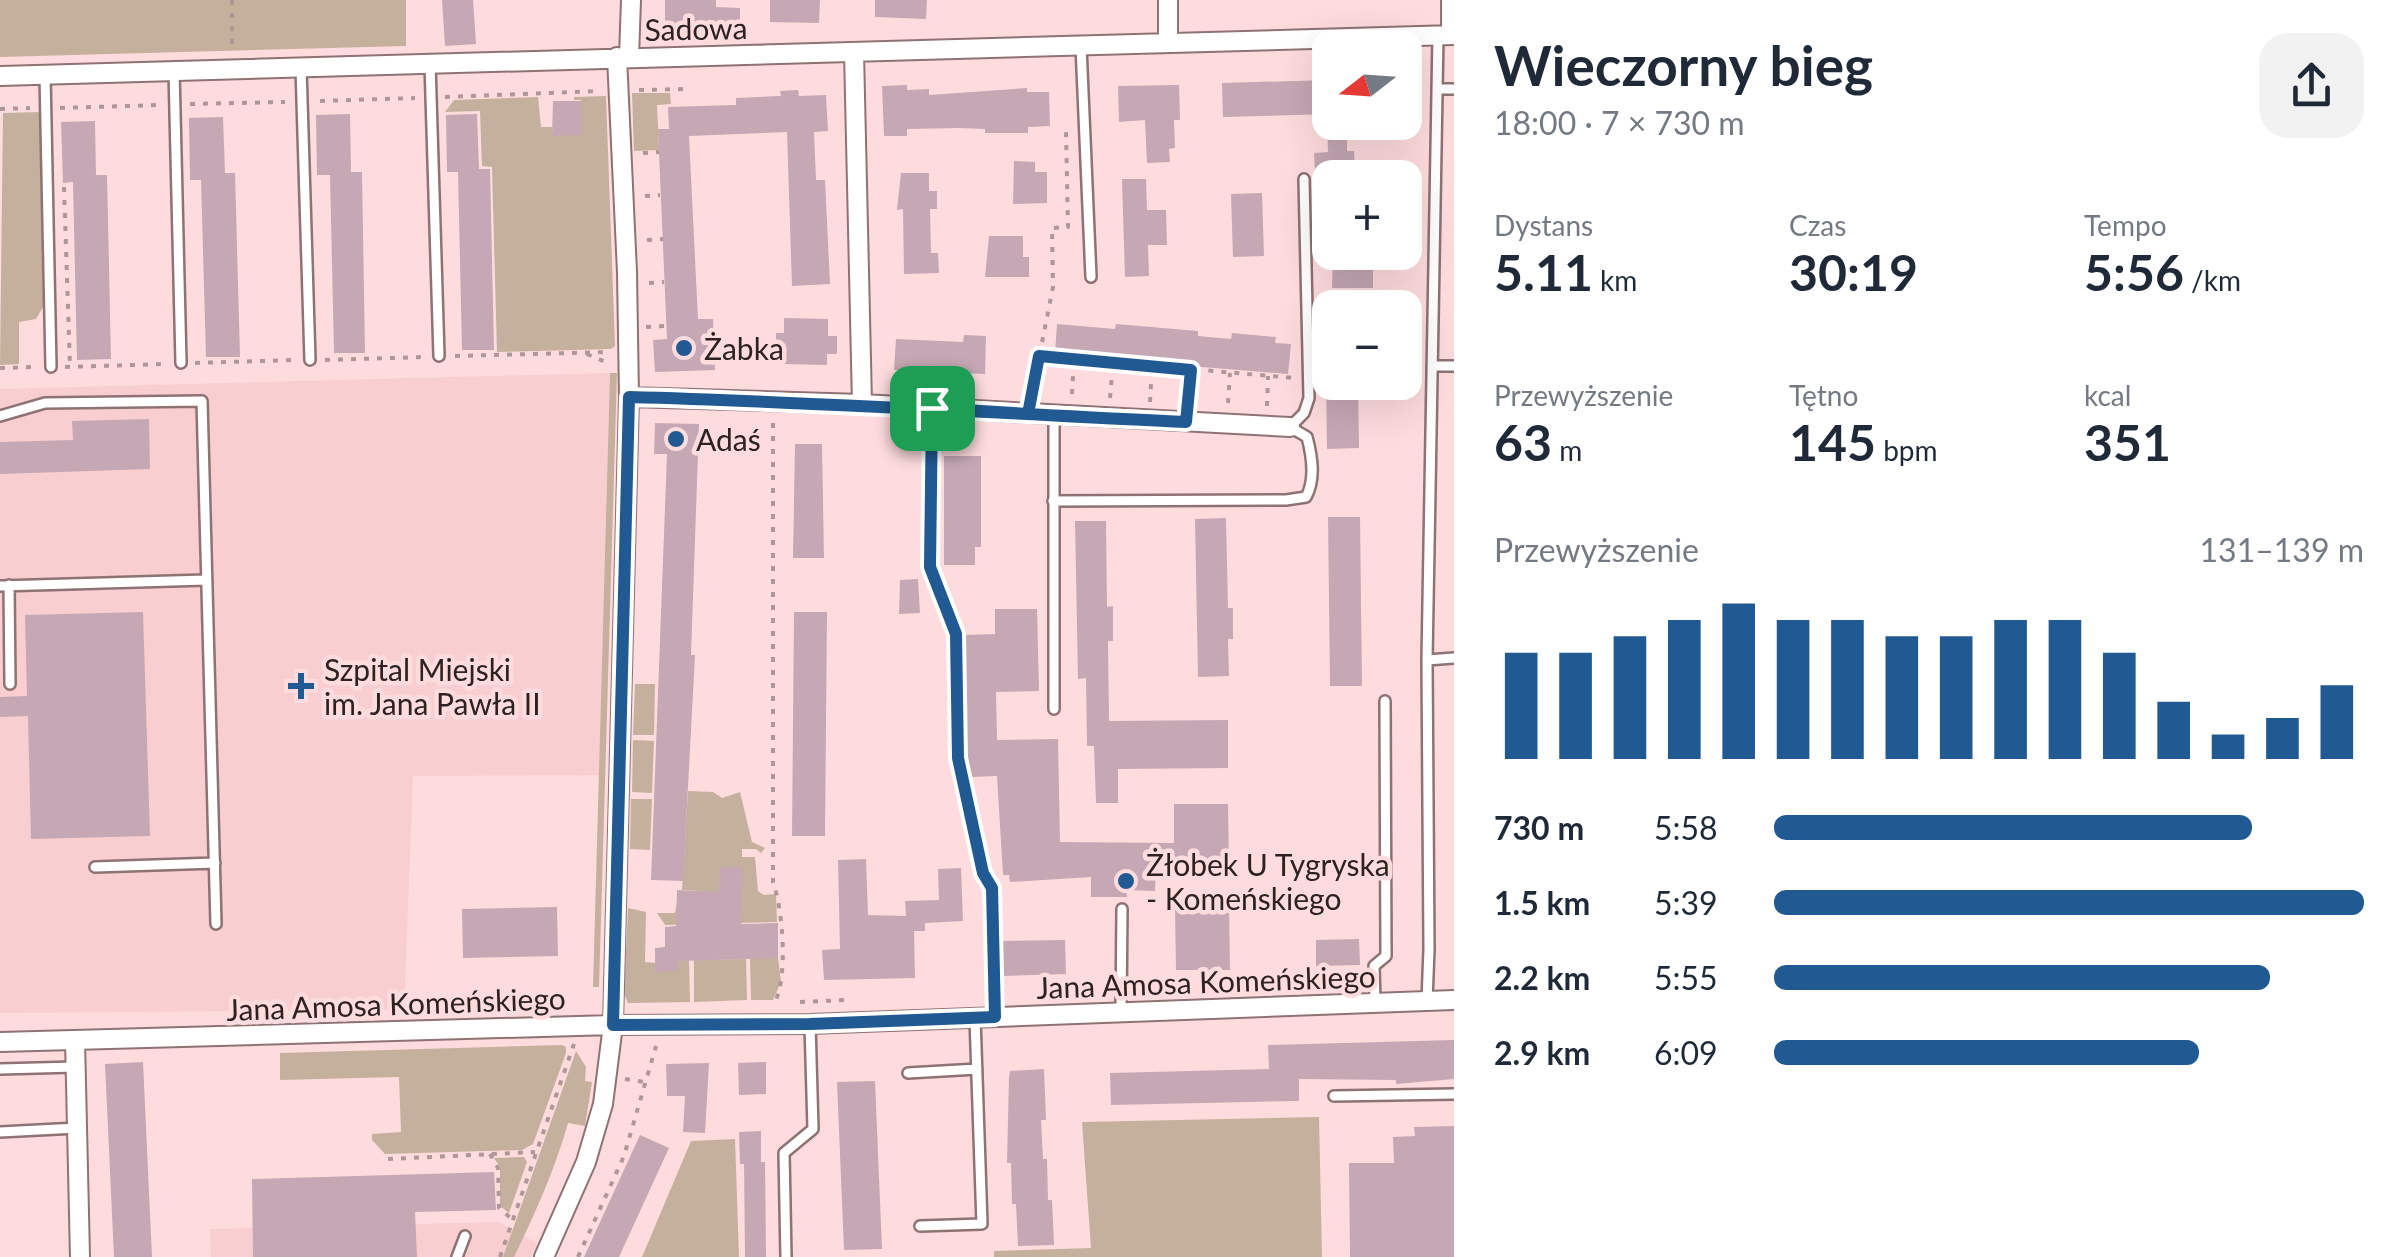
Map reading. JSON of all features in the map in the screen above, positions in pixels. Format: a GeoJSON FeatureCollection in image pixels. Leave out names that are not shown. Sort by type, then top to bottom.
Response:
{"type":"FeatureCollection","features":[{"type":"Feature","properties":{"kind":"street"},"geometry":{"type":"LineString","coordinates":[[544,1257],[586,1162],[603,1104],[613,1025],[629,397],[623,57],[631,0]]}},
{"type":"Feature","properties":{"kind":"street"},"geometry":{"type":"LineString","coordinates":[[1168,0],[1168,42]]}},
{"type":"Feature","properties":{"kind":"street"},"geometry":{"type":"LineString","coordinates":[[1448,35],[1451,0]]}},
{"type":"Feature","properties":{"kind":"street","name":"Sadowa"},"geometry":{"type":"LineString","coordinates":[[0,76],[1448,35]]}},
{"type":"Feature","properties":{"kind":"street"},"geometry":{"type":"LineString","coordinates":[[854,52],[862,404]]}},
{"type":"Feature","properties":{"kind":"street"},"geometry":{"type":"LineString","coordinates":[[629,397],[862,404],[1290,426]]}},
{"type":"Feature","properties":{"kind":"street","name":"Jana Amosa Komeńskiego"},"geometry":{"type":"LineString","coordinates":[[0,1042],[613,1025],[810,1024],[1454,1000]]}},
{"type":"Feature","properties":{"kind":"street"},"geometry":{"type":"LineString","coordinates":[[74,1040],[80,1257]]}},
{"type":"Feature","properties":{"kind":"lane"},"geometry":{"type":"LineString","coordinates":[[1426,1001],[1427,660],[1437,89],[1448,35]]}},
{"type":"Feature","properties":{"kind":"lane"},"geometry":{"type":"LineString","coordinates":[[1081,46],[1091,277]]}},
{"type":"Feature","properties":{"kind":"lane"},"geometry":{"type":"LineString","coordinates":[[430,64],[439,356]]}},
{"type":"Feature","properties":{"kind":"lane"},"geometry":{"type":"LineString","coordinates":[[301,66],[310,360]]}},
{"type":"Feature","properties":{"kind":"lane"},"geometry":{"type":"LineString","coordinates":[[174,70],[181,363]]}},
{"type":"Feature","properties":{"kind":"lane"},"geometry":{"type":"LineString","coordinates":[[45,75],[52,367]]}},
{"type":"Feature","properties":{"kind":"lane"},"geometry":{"type":"LineString","coordinates":[[1437,89],[1454,89]]}},
{"type":"Feature","properties":{"kind":"lane"},"geometry":{"type":"LineString","coordinates":[[1053,501],[1306,497],[1312,488],[1312,454],[1307,437],[1290,426],[1304,413],[1309,398],[1304,179]]}},
{"type":"Feature","properties":{"kind":"lane"},"geometry":{"type":"LineString","coordinates":[[1432,366],[1454,366]]}},
{"type":"Feature","properties":{"kind":"lane"},"geometry":{"type":"LineString","coordinates":[[0,416],[45,403],[202,401],[216,924]]}},
{"type":"Feature","properties":{"kind":"lane"},"geometry":{"type":"LineString","coordinates":[[932,408],[930,567],[956,634],[958,758],[983,873],[992,888],[995,1017]]}},
{"type":"Feature","properties":{"kind":"lane"},"geometry":{"type":"LineString","coordinates":[[1054,709],[1053,501],[1062,416]]}},
{"type":"Feature","properties":{"kind":"lane"},"geometry":{"type":"LineString","coordinates":[[10,684],[4,586],[206,580]]}},
{"type":"Feature","properties":{"kind":"lane"},"geometry":{"type":"LineString","coordinates":[[1427,660],[1454,658]]}},
{"type":"Feature","properties":{"kind":"lane"},"geometry":{"type":"LineString","coordinates":[[1374,1002],[1374,966],[1386,956],[1384,701]]}},
{"type":"Feature","properties":{"kind":"lane"},"geometry":{"type":"LineString","coordinates":[[95,866],[215,863]]}},
{"type":"Feature","properties":{"kind":"lane"},"geometry":{"type":"LineString","coordinates":[[1122,909],[1122,1011]]}},
{"type":"Feature","properties":{"kind":"lane"},"geometry":{"type":"LineString","coordinates":[[920,1226],[982,1224],[975,1018]]}},
{"type":"Feature","properties":{"kind":"lane"},"geometry":{"type":"LineString","coordinates":[[786,1257],[784,1153],[813,1129],[810,1024]]}},
{"type":"Feature","properties":{"kind":"lane"},"geometry":{"type":"LineString","coordinates":[[0,1070],[75,1067]]}},
{"type":"Feature","properties":{"kind":"lane"},"geometry":{"type":"LineString","coordinates":[[908,1072],[977,1069]]}},
{"type":"Feature","properties":{"kind":"lane"},"geometry":{"type":"LineString","coordinates":[[1334,1096],[1454,1094]]}},
{"type":"Feature","properties":{"kind":"lane"},"geometry":{"type":"LineString","coordinates":[[0,1132],[77,1128]]}},
{"type":"Feature","properties":{"kind":"lane"},"geometry":{"type":"LineString","coordinates":[[456,1257],[464,1236]]}},
{"type":"Feature","properties":{"kind":"path"},"geometry":{"type":"LineString","coordinates":[[232,0],[233,68]]}},
{"type":"Feature","properties":{"kind":"path"},"geometry":{"type":"LineString","coordinates":[[628,90],[687,89]]}},
{"type":"Feature","properties":{"kind":"path"},"geometry":{"type":"LineString","coordinates":[[1028,414],[1053,287],[1052,228],[1068,227],[1066,128]]}},
{"type":"Feature","properties":{"kind":"path"},"geometry":{"type":"LineString","coordinates":[[631,153],[658,152]]}},
{"type":"Feature","properties":{"kind":"path"},"geometry":{"type":"LineString","coordinates":[[632,197],[660,196]]}},
{"type":"Feature","properties":{"kind":"path"},"geometry":{"type":"LineString","coordinates":[[634,240],[662,239]]}},
{"type":"Feature","properties":{"kind":"path"},"geometry":{"type":"LineString","coordinates":[[636,284],[664,282]]}},
{"type":"Feature","properties":{"kind":"path"},"geometry":{"type":"LineString","coordinates":[[637,327],[666,326]]}},
{"type":"Feature","properties":{"kind":"path"},"geometry":{"type":"LineString","coordinates":[[362,359],[629,352]]}},
{"type":"Feature","properties":{"kind":"path"},"geometry":{"type":"LineString","coordinates":[[1039,356],[1309,378]]}},
{"type":"Feature","properties":{"kind":"path"},"geometry":{"type":"LineString","coordinates":[[1062,416],[1074,359]]}},
{"type":"Feature","properties":{"kind":"path"},"geometry":{"type":"LineString","coordinates":[[1108,418],[1113,363]]}},
{"type":"Feature","properties":{"kind":"path"},"geometry":{"type":"LineString","coordinates":[[1149,420],[1152,366]]}},
{"type":"Feature","properties":{"kind":"path"},"geometry":{"type":"LineString","coordinates":[[1186,422],[1191,370]]}},
{"type":"Feature","properties":{"kind":"path"},"geometry":{"type":"LineString","coordinates":[[1226,424],[1230,372]]}},
{"type":"Feature","properties":{"kind":"path"},"geometry":{"type":"LineString","coordinates":[[1266,425],[1268,376]]}},
{"type":"Feature","properties":{"kind":"path"},"geometry":{"type":"LineString","coordinates":[[773,404],[772,882],[780,911],[782,965],[782,986],[775,1002]]}},
{"type":"Feature","properties":{"kind":"path"},"geometry":{"type":"LineString","coordinates":[[578,1257],[624,1156],[655,1058],[656,1025]]}},
{"type":"Feature","properties":{"kind":"path"},"geometry":{"type":"LineString","coordinates":[[500,1257],[574,1044]]}},
{"type":"Feature","properties":{"kind":"path"},"geometry":{"type":"LineString","coordinates":[[388,1159],[535,1152]]}},
{"type":"Feature","properties":{"kind":"path"},"geometry":{"type":"LineString","coordinates":[[490,1154],[498,1168],[499,1208],[512,1220]]}},
{"type":"Feature","properties":{"kind":"shaded area"},"geometry":{"type":"Polygon","coordinates":[[[0,0],[406,0],[406,46],[0,57],[0,0]]]}},
{"type":"Feature","properties":{"kind":"shaded area"},"geometry":{"type":"Polygon","coordinates":[[[632,93],[670,93],[671,104],[657,105],[659,150],[634,151],[632,93]]]}},
{"type":"Feature","properties":{"kind":"shaded area"},"geometry":{"type":"Polygon","coordinates":[[[606,96],[615,346],[497,352],[492,167],[482,166],[480,111],[445,112],[454,100],[538,97],[541,127],[552,127],[553,135],[581,135],[581,100],[574,97],[606,96]]]}},
{"type":"Feature","properties":{"kind":"shaded area"},"geometry":{"type":"Polygon","coordinates":[[[41,112],[46,302],[36,319],[19,322],[19,364],[0,365],[3,113],[41,112]]]}},
{"type":"Feature","properties":{"kind":"shaded area","name":"Szpital Miejski im. Jana Pawła II"},"geometry":{"type":"Polygon","coordinates":[[[610,373],[599,775],[413,776],[404,1010],[0,1013],[0,389],[610,373]]]}},
{"type":"Feature","properties":{"kind":"shaded area"},"geometry":{"type":"Polygon","coordinates":[[[610,373],[617,373],[599,987],[593,987],[610,373]]]}},
{"type":"Feature","properties":{"kind":"shaded area"},"geometry":{"type":"Polygon","coordinates":[[[635,684],[655,684],[654,735],[633,735],[635,684]]]}},
{"type":"Feature","properties":{"kind":"shaded area"},"geometry":{"type":"Polygon","coordinates":[[[633,740],[654,741],[652,793],[632,792],[633,740]]]}},
{"type":"Feature","properties":{"kind":"shaded area"},"geometry":{"type":"Polygon","coordinates":[[[688,791],[713,792],[722,798],[740,792],[752,842],[765,848],[761,853],[742,849],[742,857],[755,857],[758,891],[776,894],[777,922],[665,925],[657,913],[675,913],[677,903],[701,903],[701,891],[682,890],[688,791]]]}},
{"type":"Feature","properties":{"kind":"shaded area"},"geometry":{"type":"Polygon","coordinates":[[[631,799],[652,799],[650,850],[630,849],[631,799]]]}},
{"type":"Feature","properties":{"kind":"shaded area"},"geometry":{"type":"Polygon","coordinates":[[[628,908],[646,912],[645,962],[655,963],[655,971],[677,971],[678,961],[689,960],[690,1002],[628,1003],[624,994],[628,908]]]}},
{"type":"Feature","properties":{"kind":"shaded area"},"geometry":{"type":"Polygon","coordinates":[[[750,958],[778,958],[781,982],[773,1000],[751,1000],[750,958]]]}},
{"type":"Feature","properties":{"kind":"shaded area"},"geometry":{"type":"Polygon","coordinates":[[[746,959],[747,1000],[694,1002],[694,960],[746,959]]]}},
{"type":"Feature","properties":{"kind":"shaded area"},"geometry":{"type":"Polygon","coordinates":[[[562,1045],[566,1053],[533,1144],[522,1150],[385,1154],[372,1140],[372,1134],[401,1132],[399,1077],[280,1080],[280,1053],[562,1045]]]}},
{"type":"Feature","properties":{"kind":"shaded area"},"geometry":{"type":"Polygon","coordinates":[[[576,1051],[586,1067],[585,1081],[592,1082],[585,1126],[568,1123],[544,1191],[514,1257],[503,1257],[576,1051]]]}},
{"type":"Feature","properties":{"kind":"shaded area"},"geometry":{"type":"Polygon","coordinates":[[[1319,1117],[1322,1257],[994,1257],[994,1251],[1091,1248],[1082,1122],[1319,1117]]]}},
{"type":"Feature","properties":{"kind":"shaded area"},"geometry":{"type":"Polygon","coordinates":[[[735,1139],[739,1257],[642,1257],[691,1141],[735,1139]]]}},
{"type":"Feature","properties":{"kind":"shaded area"},"geometry":{"type":"Polygon","coordinates":[[[524,1157],[527,1162],[509,1213],[500,1206],[500,1167],[494,1158],[524,1157]]]}},
{"type":"Feature","properties":{"kind":"shaded area"},"geometry":{"type":"Polygon","coordinates":[[[498,1222],[537,1243],[531,1257],[211,1257],[210,1229],[498,1222]]]}},
{"type":"Feature","properties":{"kind":"building"},"geometry":{"type":"Polygon","coordinates":[[[442,0],[473,0],[476,44],[445,46],[442,0]]]}},
{"type":"Feature","properties":{"kind":"building"},"geometry":{"type":"Polygon","coordinates":[[[665,0],[716,0],[716,7],[740,8],[740,27],[665,26],[665,0]]]}},
{"type":"Feature","properties":{"kind":"building"},"geometry":{"type":"Polygon","coordinates":[[[770,0],[820,0],[819,23],[770,22],[770,0]]]}},
{"type":"Feature","properties":{"kind":"building"},"geometry":{"type":"Polygon","coordinates":[[[875,0],[927,0],[926,19],[875,17],[875,0]]]}},
{"type":"Feature","properties":{"kind":"building"},"geometry":{"type":"Polygon","coordinates":[[[1312,80],[1312,115],[1223,117],[1222,83],[1312,80]]]}},
{"type":"Feature","properties":{"kind":"building"},"geometry":{"type":"Polygon","coordinates":[[[907,85],[907,90],[929,89],[929,95],[1027,88],[1027,92],[1049,92],[1050,126],[1028,127],[1028,133],[907,129],[907,136],[884,136],[882,86],[907,85]]]}},
{"type":"Feature","properties":{"kind":"building"},"geometry":{"type":"Polygon","coordinates":[[[1179,85],[1180,120],[1174,120],[1175,148],[1169,149],[1170,162],[1147,163],[1145,120],[1119,122],[1118,86],[1179,85]]]}},
{"type":"Feature","properties":{"kind":"building"},"geometry":{"type":"Polygon","coordinates":[[[798,90],[799,96],[826,95],[828,131],[814,132],[816,180],[825,180],[830,284],[792,286],[787,132],[689,136],[698,319],[713,319],[715,370],[655,372],[653,340],[667,339],[658,129],[669,129],[668,107],[736,105],[736,98],[781,96],[780,91],[798,90]]]}},
{"type":"Feature","properties":{"kind":"building"},"geometry":{"type":"Polygon","coordinates":[[[553,101],[581,101],[582,135],[552,136],[553,101]]]}},
{"type":"Feature","properties":{"kind":"building"},"geometry":{"type":"Polygon","coordinates":[[[350,114],[351,172],[362,172],[365,353],[334,353],[330,175],[317,175],[316,115],[350,114]]]}},
{"type":"Feature","properties":{"kind":"building"},"geometry":{"type":"Polygon","coordinates":[[[477,114],[479,169],[490,169],[494,350],[462,350],[458,172],[447,172],[446,115],[477,114]]]}},
{"type":"Feature","properties":{"kind":"building"},"geometry":{"type":"Polygon","coordinates":[[[223,117],[225,173],[235,173],[240,357],[206,357],[201,180],[190,180],[189,118],[223,117]]]}},
{"type":"Feature","properties":{"kind":"building"},"geometry":{"type":"Polygon","coordinates":[[[95,121],[96,175],[107,175],[111,359],[77,360],[73,182],[63,183],[61,122],[95,121]]]}},
{"type":"Feature","properties":{"kind":"building"},"geometry":{"type":"Polygon","coordinates":[[[1328,140],[1347,140],[1347,151],[1354,151],[1354,160],[1314,160],[1314,153],[1328,152],[1328,140]]]}},
{"type":"Feature","properties":{"kind":"building"},"geometry":{"type":"Polygon","coordinates":[[[1014,161],[1035,162],[1035,172],[1047,172],[1047,203],[1013,204],[1014,161]]]}},
{"type":"Feature","properties":{"kind":"building"},"geometry":{"type":"Polygon","coordinates":[[[901,173],[929,173],[929,191],[937,191],[937,209],[930,209],[931,253],[938,253],[939,273],[904,274],[903,209],[897,210],[901,173]]]}},
{"type":"Feature","properties":{"kind":"building"},"geometry":{"type":"Polygon","coordinates":[[[1122,179],[1146,179],[1147,210],[1166,210],[1167,245],[1148,245],[1149,276],[1125,277],[1122,179]]]}},
{"type":"Feature","properties":{"kind":"building"},"geometry":{"type":"Polygon","coordinates":[[[1262,193],[1264,256],[1233,257],[1231,194],[1262,193]]]}},
{"type":"Feature","properties":{"kind":"building"},"geometry":{"type":"Polygon","coordinates":[[[989,236],[1023,236],[1023,257],[1029,257],[1029,277],[985,277],[989,236]]]}},
{"type":"Feature","properties":{"kind":"building"},"geometry":{"type":"Polygon","coordinates":[[[1332,270],[1373,270],[1373,288],[1332,288],[1332,270]]]}},
{"type":"Feature","properties":{"kind":"building"},"geometry":{"type":"Polygon","coordinates":[[[784,318],[828,319],[828,336],[837,336],[837,354],[827,354],[827,365],[783,364],[783,355],[776,355],[776,333],[784,333],[784,318]]]}},
{"type":"Feature","properties":{"kind":"building"},"geometry":{"type":"Polygon","coordinates":[[[1057,324],[1198,331],[1198,336],[1231,339],[1232,333],[1276,337],[1275,343],[1291,344],[1288,374],[1055,355],[1057,324]]]}},
{"type":"Feature","properties":{"kind":"building"},"geometry":{"type":"Polygon","coordinates":[[[964,335],[986,336],[985,374],[894,370],[896,339],[963,342],[964,335]]]}},
{"type":"Feature","properties":{"kind":"building"},"geometry":{"type":"Polygon","coordinates":[[[1326,400],[1358,400],[1359,448],[1327,449],[1326,400]]]}},
{"type":"Feature","properties":{"kind":"building"},"geometry":{"type":"Polygon","coordinates":[[[149,419],[150,469],[0,474],[0,442],[73,440],[72,421],[149,419]]]}},
{"type":"Feature","properties":{"kind":"building"},"geometry":{"type":"Polygon","coordinates":[[[655,423],[699,424],[691,655],[695,655],[683,881],[651,880],[667,454],[654,454],[655,423]]]}},
{"type":"Feature","properties":{"kind":"building"},"geometry":{"type":"Polygon","coordinates":[[[795,444],[822,444],[824,558],[793,558],[795,444]]]}},
{"type":"Feature","properties":{"kind":"building"},"geometry":{"type":"Polygon","coordinates":[[[944,456],[981,456],[981,547],[975,547],[975,565],[944,565],[944,456]]]}},
{"type":"Feature","properties":{"kind":"building"},"geometry":{"type":"Polygon","coordinates":[[[1328,517],[1360,517],[1362,686],[1330,686],[1328,517]]]}},
{"type":"Feature","properties":{"kind":"building"},"geometry":{"type":"Polygon","coordinates":[[[1226,518],[1228,608],[1233,608],[1233,639],[1228,639],[1229,676],[1198,677],[1195,519],[1226,518]]]}},
{"type":"Feature","properties":{"kind":"building"},"geometry":{"type":"Polygon","coordinates":[[[1075,521],[1106,521],[1107,607],[1113,606],[1113,641],[1108,641],[1109,721],[1228,720],[1228,768],[1118,769],[1118,803],[1096,803],[1094,746],[1087,746],[1086,678],[1078,679],[1075,521]]]}},
{"type":"Feature","properties":{"kind":"building"},"geometry":{"type":"Polygon","coordinates":[[[918,579],[920,613],[899,614],[900,580],[918,579]]]}},
{"type":"Feature","properties":{"kind":"building"},"geometry":{"type":"Polygon","coordinates":[[[995,609],[1037,609],[1039,691],[996,692],[997,740],[1058,739],[1060,842],[1174,843],[1174,804],[1228,804],[1229,866],[1156,866],[1155,891],[1126,890],[1127,897],[1091,897],[1091,877],[1010,882],[1009,875],[1003,875],[997,776],[970,777],[966,757],[964,635],[995,634],[995,609]]]}},
{"type":"Feature","properties":{"kind":"building"},"geometry":{"type":"Polygon","coordinates":[[[143,612],[150,836],[31,839],[28,716],[0,717],[0,697],[27,696],[25,615],[143,612]]]}},
{"type":"Feature","properties":{"kind":"building"},"geometry":{"type":"Polygon","coordinates":[[[794,612],[827,612],[825,836],[792,836],[794,612]]]}},
{"type":"Feature","properties":{"kind":"building"},"geometry":{"type":"Polygon","coordinates":[[[866,859],[868,915],[906,916],[905,901],[939,900],[938,869],[961,868],[963,921],[925,923],[925,931],[914,931],[915,978],[824,980],[822,950],[840,949],[838,860],[866,859]]]}},
{"type":"Feature","properties":{"kind":"building"},"geometry":{"type":"Polygon","coordinates":[[[720,867],[743,868],[741,924],[778,923],[778,958],[678,961],[678,971],[655,972],[655,948],[665,947],[665,927],[676,926],[677,890],[719,892],[720,867]]]}},
{"type":"Feature","properties":{"kind":"building"},"geometry":{"type":"Polygon","coordinates":[[[557,907],[558,956],[463,958],[462,909],[557,907]]]}},
{"type":"Feature","properties":{"kind":"building"},"geometry":{"type":"Polygon","coordinates":[[[1229,907],[1230,970],[1176,970],[1175,908],[1229,907]]]}},
{"type":"Feature","properties":{"kind":"building"},"geometry":{"type":"Polygon","coordinates":[[[1359,939],[1360,965],[1316,966],[1316,940],[1359,939]]]}},
{"type":"Feature","properties":{"kind":"building"},"geometry":{"type":"Polygon","coordinates":[[[1065,940],[1066,974],[1002,976],[1001,941],[1065,940]]]}},
{"type":"Feature","properties":{"kind":"building"},"geometry":{"type":"Polygon","coordinates":[[[1454,1040],[1454,1079],[1396,1084],[1396,1080],[1299,1079],[1299,1101],[1111,1105],[1110,1073],[1269,1069],[1268,1045],[1454,1040]]]}},
{"type":"Feature","properties":{"kind":"building"},"geometry":{"type":"Polygon","coordinates":[[[143,1062],[152,1257],[114,1257],[105,1064],[143,1062]]]}},
{"type":"Feature","properties":{"kind":"building"},"geometry":{"type":"Polygon","coordinates":[[[766,1062],[766,1094],[739,1095],[738,1063],[766,1062]]]}},
{"type":"Feature","properties":{"kind":"building"},"geometry":{"type":"Polygon","coordinates":[[[709,1063],[705,1133],[683,1132],[685,1096],[667,1096],[666,1064],[709,1063]]]}},
{"type":"Feature","properties":{"kind":"building"},"geometry":{"type":"Polygon","coordinates":[[[1044,1069],[1043,1159],[1047,1159],[1054,1245],[1018,1246],[1011,1163],[1007,1163],[1009,1077],[1010,1071],[1044,1069]]]}},
{"type":"Feature","properties":{"kind":"building"},"geometry":{"type":"Polygon","coordinates":[[[875,1081],[882,1249],[844,1250],[837,1082],[875,1081]]]}},
{"type":"Feature","properties":{"kind":"building"},"geometry":{"type":"Polygon","coordinates":[[[1454,1126],[1454,1257],[1350,1257],[1349,1163],[1394,1163],[1393,1137],[1415,1136],[1414,1127],[1454,1126]]]}},
{"type":"Feature","properties":{"kind":"building"},"geometry":{"type":"Polygon","coordinates":[[[761,1131],[766,1257],[745,1257],[744,1164],[740,1164],[739,1132],[761,1131]]]}},
{"type":"Feature","properties":{"kind":"building"},"geometry":{"type":"Polygon","coordinates":[[[640,1135],[669,1148],[619,1257],[584,1257],[640,1135]]]}},
{"type":"Feature","properties":{"kind":"building"},"geometry":{"type":"Polygon","coordinates":[[[494,1172],[496,1210],[415,1212],[417,1257],[253,1257],[252,1179],[494,1172]]]}},
{"type":"Feature","properties":{"kind":"place","name":"Żabka"},"geometry":{"type":"Point","coordinates":[684,348]}},
{"type":"Feature","properties":{"kind":"place","name":"Adaś"},"geometry":{"type":"Point","coordinates":[676,439]}},
{"type":"Feature","properties":{"kind":"place","name":"Szpital Miejski im. Jana Pawła II"},"geometry":{"type":"Point","coordinates":[301,686]}},
{"type":"Feature","properties":{"kind":"place","name":"Żłobek U Tygryska - Komeńskiego"},"geometry":{"type":"Point","coordinates":[1126,881]}},
{"type":"Feature","properties":{"kind":"route"},"geometry":{"type":"LineString","coordinates":[[932,408],[930,567],[956,634],[958,758],[983,873],[992,888],[995,1017],[810,1024],[613,1025],[629,397],[862,404],[932,408],[1054,416],[1186,422],[1191,370],[1039,356],[1028,414],[932,408]]}}]}
